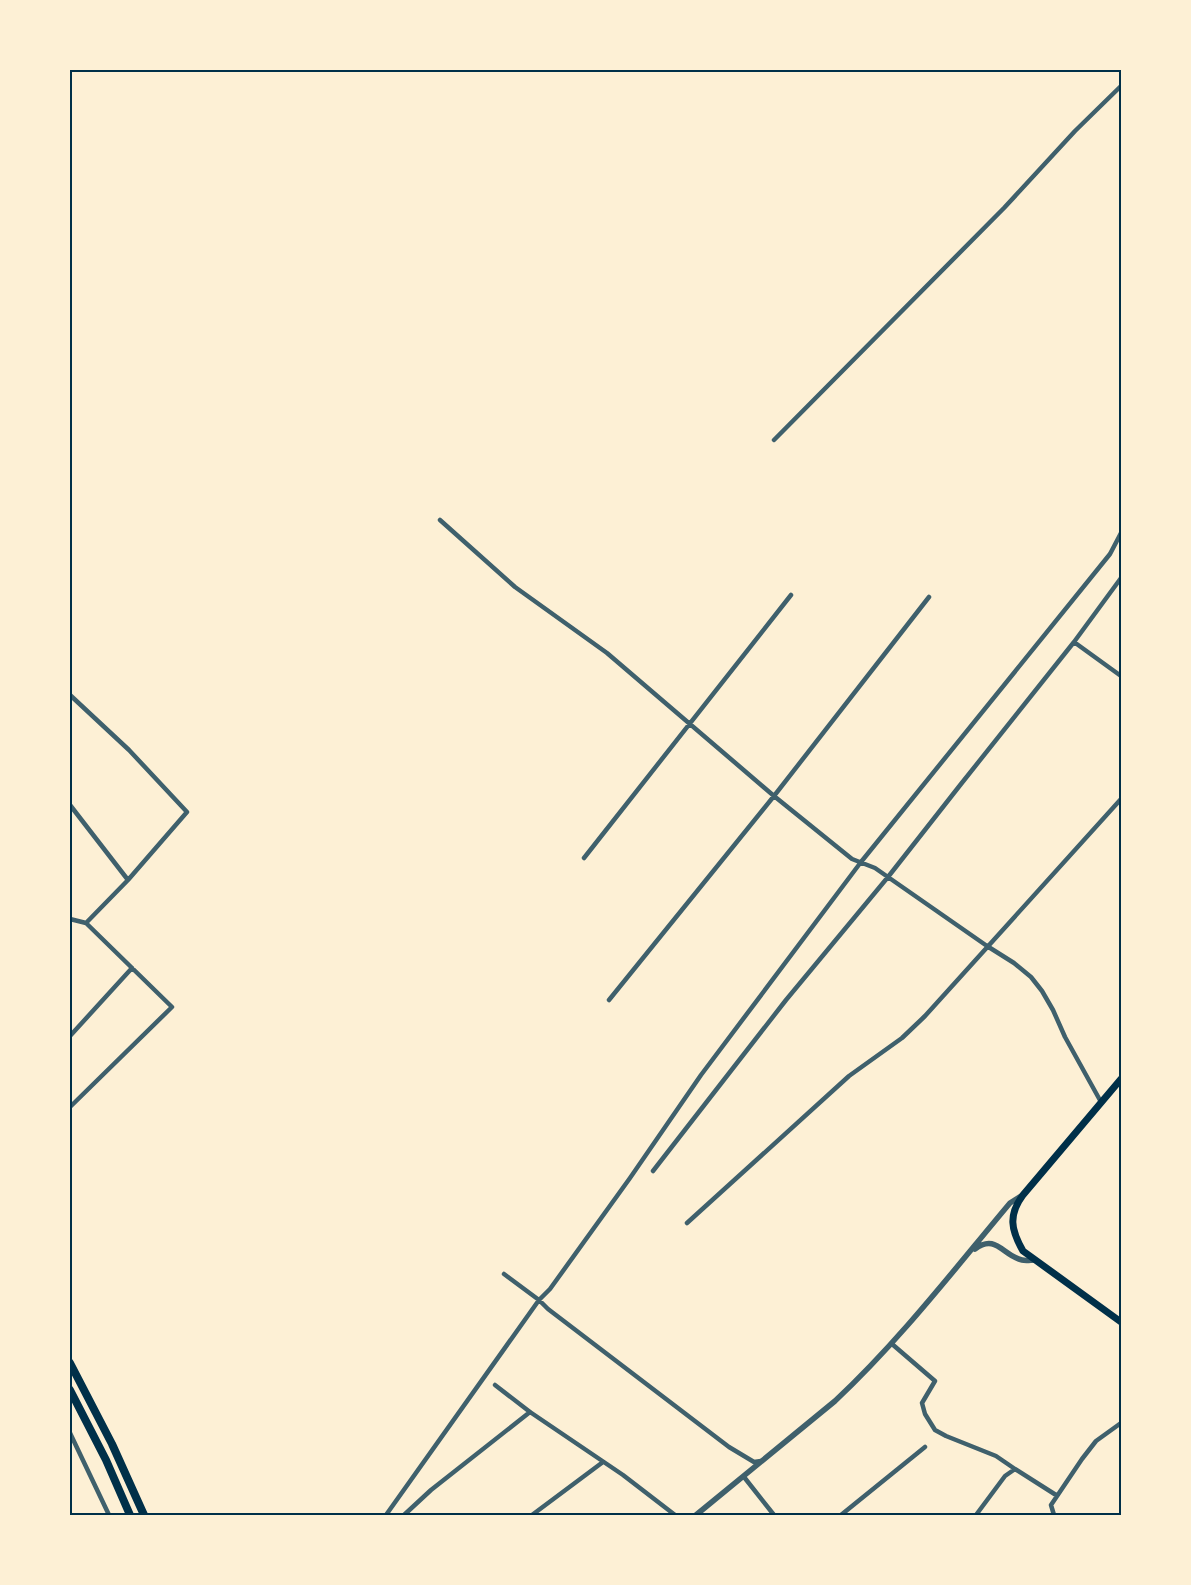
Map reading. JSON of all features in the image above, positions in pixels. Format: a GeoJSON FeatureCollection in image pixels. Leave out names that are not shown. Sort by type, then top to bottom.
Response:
{"type":"FeatureCollection","features":[{"type":"Feature","properties":{"kind":"highway"},"geometry":{"type":"LineString","coordinates":[[70,1363],[112,1444],[144,1515]]}},
{"type":"Feature","properties":{"kind":"highway"},"geometry":{"type":"LineString","coordinates":[[70,1390],[106,1460],[130,1515]]}},
{"type":"Feature","properties":{"kind":"main road"},"geometry":{"type":"LineString","coordinates":[[1121,1079],[1016,1204],[1012,1215],[1017,1240],[1023,1251],[1121,1322]]}},
{"type":"Feature","properties":{"kind":"street"},"geometry":{"type":"LineString","coordinates":[[774,440],[1004,208],[1075,131],[1121,86]]}},
{"type":"Feature","properties":{"kind":"street"},"geometry":{"type":"LineString","coordinates":[[440,520],[515,587],[607,653],[852,860],[875,868],[1031,977],[1053,1010],[1064,1037],[1101,1102]]}},
{"type":"Feature","properties":{"kind":"street"},"geometry":{"type":"LineString","coordinates":[[386,1515],[539,1300],[550,1289],[630,1178],[707,1067],[861,862],[1110,554],[1121,533]]}},
{"type":"Feature","properties":{"kind":"street"},"geometry":{"type":"LineString","coordinates":[[653,1172],[786,1000],[888,877],[1074,642],[1121,578]]}},
{"type":"Feature","properties":{"kind":"street"},"geometry":{"type":"LineString","coordinates":[[584,858],[791,595]]}},
{"type":"Feature","properties":{"kind":"street"},"geometry":{"type":"LineString","coordinates":[[609,1000],[774,796],[929,597]]}},
{"type":"Feature","properties":{"kind":"street"},"geometry":{"type":"LineString","coordinates":[[1074,642],[1121,676]]}},
{"type":"Feature","properties":{"kind":"street"},"geometry":{"type":"LineString","coordinates":[[70,696],[129,750],[187,812],[128,880],[86,923]]}},
{"type":"Feature","properties":{"kind":"street"},"geometry":{"type":"LineString","coordinates":[[687,1222],[849,1076],[902,1038],[925,1016],[1121,799]]}},
{"type":"Feature","properties":{"kind":"street"},"geometry":{"type":"LineString","coordinates":[[70,805],[128,880]]}},
{"type":"Feature","properties":{"kind":"street"},"geometry":{"type":"LineString","coordinates":[[70,919],[86,923],[172,1007],[70,1107]]}},
{"type":"Feature","properties":{"kind":"street"},"geometry":{"type":"LineString","coordinates":[[70,1036],[132,968]]}},
{"type":"Feature","properties":{"kind":"street"},"geometry":{"type":"LineString","coordinates":[[696,1515],[835,1401],[892,1344],[1010,1203],[1024,1195]]}},
{"type":"Feature","properties":{"kind":"street"},"geometry":{"type":"LineString","coordinates":[[967,1254],[988,1242],[1021,1260],[1034,1260]]}},
{"type":"Feature","properties":{"kind":"street"},"geometry":{"type":"LineString","coordinates":[[504,1274],[539,1300],[548,1310],[729,1447],[754,1462],[762,1461]]}},
{"type":"Feature","properties":{"kind":"street"},"geometry":{"type":"LineString","coordinates":[[892,1344],[935,1381],[922,1403],[925,1414],[935,1430],[996,1456],[1056,1495]]}},
{"type":"Feature","properties":{"kind":"street"},"geometry":{"type":"LineString","coordinates":[[495,1384],[530,1412],[623,1475],[675,1515]]}},
{"type":"Feature","properties":{"kind":"street"},"geometry":{"type":"LineString","coordinates":[[404,1515],[431,1490],[530,1412]]}},
{"type":"Feature","properties":{"kind":"street"},"geometry":{"type":"LineString","coordinates":[[1054,1515],[1051,1505],[1056,1495],[1096,1441],[1121,1423]]}},
{"type":"Feature","properties":{"kind":"street"},"geometry":{"type":"LineString","coordinates":[[70,1433],[109,1515]]}},
{"type":"Feature","properties":{"kind":"street"},"geometry":{"type":"LineString","coordinates":[[842,1515],[925,1447]]}},
{"type":"Feature","properties":{"kind":"street"},"geometry":{"type":"LineString","coordinates":[[532,1515],[603,1462]]}},
{"type":"Feature","properties":{"kind":"street"},"geometry":{"type":"LineString","coordinates":[[976,1515],[1005,1476],[1015,1470]]}},
{"type":"Feature","properties":{"kind":"street"},"geometry":{"type":"LineString","coordinates":[[744,1477],[774,1515]]}}]}
